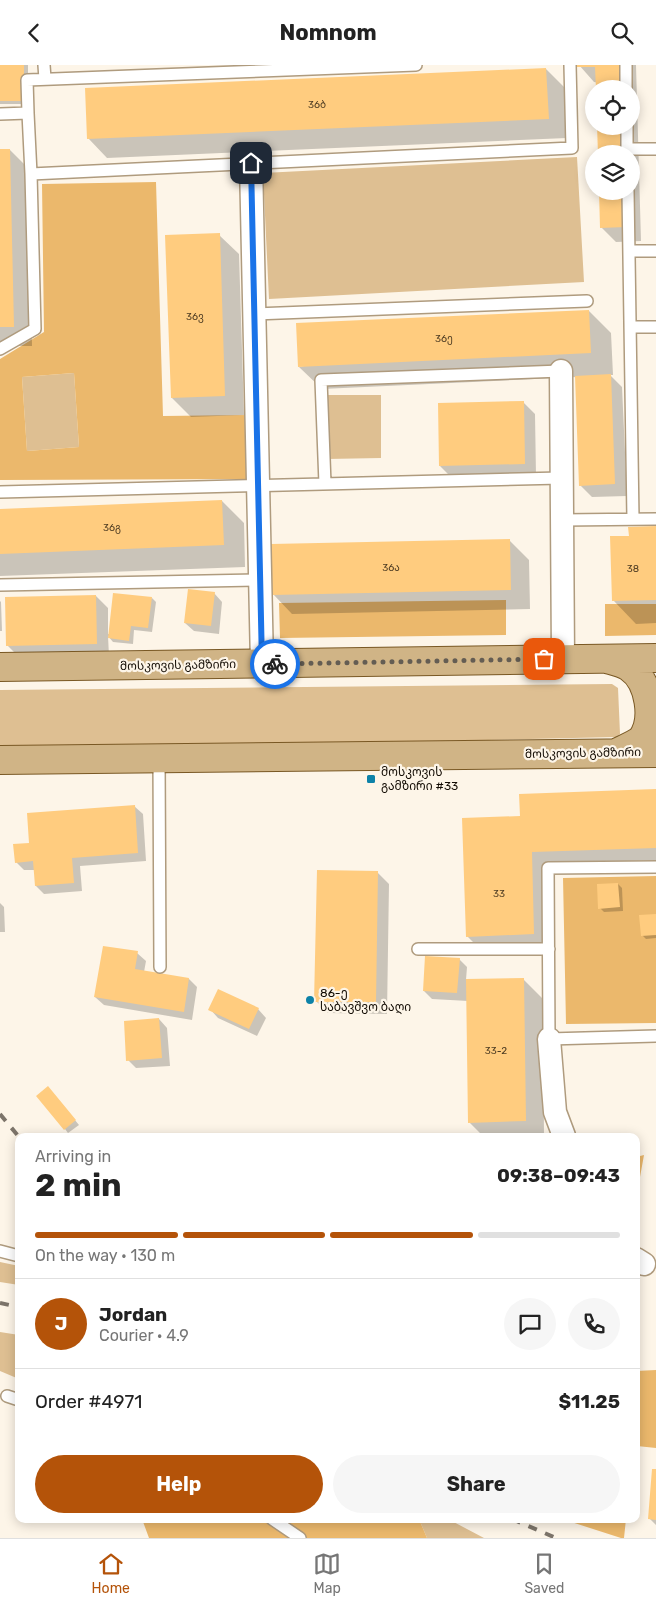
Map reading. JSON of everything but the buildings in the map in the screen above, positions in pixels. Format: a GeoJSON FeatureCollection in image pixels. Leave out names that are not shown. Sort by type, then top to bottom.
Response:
{"type":"FeatureCollection","features":[{"type":"Feature","properties":{"kind":"main road"},"geometry":{"type":"LineString","coordinates":[[604,658],[628,667],[639,676],[648,691],[651,706],[649,728],[640,740],[616,753]]}},
{"type":"Feature","properties":{"kind":"main road","name":"მოსკოვის გამზირი"},"geometry":{"type":"LineString","coordinates":[[0,667],[656,658]]}},
{"type":"Feature","properties":{"kind":"main road","name":"მოსკოვის გამზირი"},"geometry":{"type":"LineString","coordinates":[[0,760],[656,753]]}},
{"type":"Feature","properties":{"kind":"street"},"geometry":{"type":"LineString","coordinates":[[251,163],[262,664]]}},
{"type":"Feature","properties":{"kind":"street"},"geometry":{"type":"LineString","coordinates":[[561,371],[563,659]]}},
{"type":"Feature","properties":{"kind":"street"},"geometry":{"type":"LineString","coordinates":[[549,1039],[555,1112],[563,1133]]}},
{"type":"Feature","properties":{"kind":"lane"},"geometry":{"type":"LineString","coordinates":[[44,65],[45,79]]}},
{"type":"Feature","properties":{"kind":"lane"},"geometry":{"type":"LineString","coordinates":[[0,349],[34,329],[27,80],[416,65]]}},
{"type":"Feature","properties":{"kind":"lane"},"geometry":{"type":"LineString","coordinates":[[31,174],[572,148],[570,65]]}},
{"type":"Feature","properties":{"kind":"lane"},"geometry":{"type":"LineString","coordinates":[[626,65],[626,80]]}},
{"type":"Feature","properties":{"kind":"lane"},"geometry":{"type":"LineString","coordinates":[[0,114],[28,113]]}},
{"type":"Feature","properties":{"kind":"lane"},"geometry":{"type":"LineString","coordinates":[[640,151],[656,149]]}},
{"type":"Feature","properties":{"kind":"lane"},"geometry":{"type":"LineString","coordinates":[[628,200],[633,519]]}},
{"type":"Feature","properties":{"kind":"lane"},"geometry":{"type":"LineString","coordinates":[[629,251],[656,251]]}},
{"type":"Feature","properties":{"kind":"lane"},"geometry":{"type":"LineString","coordinates":[[255,315],[587,301]]}},
{"type":"Feature","properties":{"kind":"lane"},"geometry":{"type":"LineString","coordinates":[[630,327],[656,327]]}},
{"type":"Feature","properties":{"kind":"lane"},"geometry":{"type":"LineString","coordinates":[[325,484],[321,380],[561,371]]}},
{"type":"Feature","properties":{"kind":"lane"},"geometry":{"type":"LineString","coordinates":[[0,492],[562,478]]}},
{"type":"Feature","properties":{"kind":"lane"},"geometry":{"type":"LineString","coordinates":[[562,520],[656,519]]}},
{"type":"Feature","properties":{"kind":"lane"},"geometry":{"type":"LineString","coordinates":[[0,585],[260,580]]}},
{"type":"Feature","properties":{"kind":"lane"},"geometry":{"type":"LineString","coordinates":[[158,758],[160,967]]}},
{"type":"Feature","properties":{"kind":"lane"},"geometry":{"type":"LineString","coordinates":[[656,867],[548,868],[549,1039],[656,1036]]}},
{"type":"Feature","properties":{"kind":"lane"},"geometry":{"type":"LineString","coordinates":[[418,949],[548,949]]}},
{"type":"Feature","properties":{"kind":"lane"},"geometry":{"type":"LineString","coordinates":[[0,1251],[15,1255]]}},
{"type":"Feature","properties":{"kind":"lane"},"geometry":{"type":"LineString","coordinates":[[7,1396],[15,1399]]}},
{"type":"Feature","properties":{"kind":"lane"},"geometry":{"type":"LineString","coordinates":[[278,1523],[300,1538]]}},
{"type":"Feature","properties":{"kind":"shaded area"},"geometry":{"type":"Polygon","coordinates":[[[577,157],[584,282],[269,299],[263,173],[577,157]]]}},
{"type":"Feature","properties":{"kind":"shaded area"},"geometry":{"type":"Polygon","coordinates":[[[156,182],[163,416],[248,415],[247,479],[0,480],[0,359],[44,332],[42,184],[156,182]],[[74,373],[22,377],[27,451],[79,447],[74,373]]]}},
{"type":"Feature","properties":{"kind":"shaded area"},"geometry":{"type":"Polygon","coordinates":[[[74,373],[79,447],[27,451],[22,377],[74,373]]]}},
{"type":"Feature","properties":{"kind":"shaded area"},"geometry":{"type":"Polygon","coordinates":[[[327,395],[381,395],[381,458],[327,459],[327,395]]]}},
{"type":"Feature","properties":{"kind":"shaded area"},"geometry":{"type":"Polygon","coordinates":[[[506,600],[506,635],[280,638],[279,603],[506,600]]]}},
{"type":"Feature","properties":{"kind":"shaded area"},"geometry":{"type":"Polygon","coordinates":[[[605,604],[656,604],[656,635],[605,636],[605,604]]]}},
{"type":"Feature","properties":{"kind":"shaded area"},"geometry":{"type":"Polygon","coordinates":[[[612,684],[618,688],[620,734],[616,737],[96,749],[0,747],[0,690],[612,684]]]}},
{"type":"Feature","properties":{"kind":"shaded area"},"geometry":{"type":"Polygon","coordinates":[[[656,876],[656,1023],[566,1024],[563,878],[656,876]]]}},
{"type":"Feature","properties":{"kind":"shaded area"},"geometry":{"type":"Polygon","coordinates":[[[644,1155],[640,1177],[640,1156],[644,1155]]]}},
{"type":"Feature","properties":{"kind":"shaded area"},"geometry":{"type":"Polygon","coordinates":[[[0,1262],[15,1265],[15,1284],[0,1282],[0,1262]]]}},
{"type":"Feature","properties":{"kind":"shaded area"},"geometry":{"type":"Polygon","coordinates":[[[0,1332],[15,1334],[15,1377],[0,1371],[0,1332]]]}},
{"type":"Feature","properties":{"kind":"shaded area"},"geometry":{"type":"Polygon","coordinates":[[[656,1370],[656,1448],[640,1446],[640,1371],[656,1370]]]}},
{"type":"Feature","properties":{"kind":"shaded area"},"geometry":{"type":"Polygon","coordinates":[[[143,1523],[421,1523],[427,1538],[149,1538],[143,1523]]]}},
{"type":"Feature","properties":{"kind":"shaded area"},"geometry":{"type":"Polygon","coordinates":[[[421,1523],[456,1523],[484,1538],[427,1538],[421,1523]]]}},
{"type":"Feature","properties":{"kind":"shaded area"},"geometry":{"type":"Polygon","coordinates":[[[574,1523],[626,1523],[624,1538],[574,1523]]]}},
{"type":"Feature","properties":{"kind":"railway"},"geometry":{"type":"LineString","coordinates":[[0,1114],[16,1133]]}},
{"type":"Feature","properties":{"kind":"railway"},"geometry":{"type":"LineString","coordinates":[[0,1303],[15,1306]]}},
{"type":"Feature","properties":{"kind":"railway"},"geometry":{"type":"LineString","coordinates":[[521,1523],[556,1538]]}},
{"type":"Feature","properties":{"kind":"way so far"},"geometry":{"type":"LineString","coordinates":[[275,664],[544,659]]}},
{"type":"Feature","properties":{"kind":"place","name":"მოსკოვის გამზირი #33"},"geometry":{"type":"Point","coordinates":[371,779]}},
{"type":"Feature","properties":{"kind":"place","name":"86-ე საბავშვო ბაღი"},"geometry":{"type":"Point","coordinates":[310,1000]}},
{"type":"Feature","properties":{"kind":"route"},"geometry":{"type":"LineString","coordinates":[[251,163],[262,664],[275,664]]}}]}
